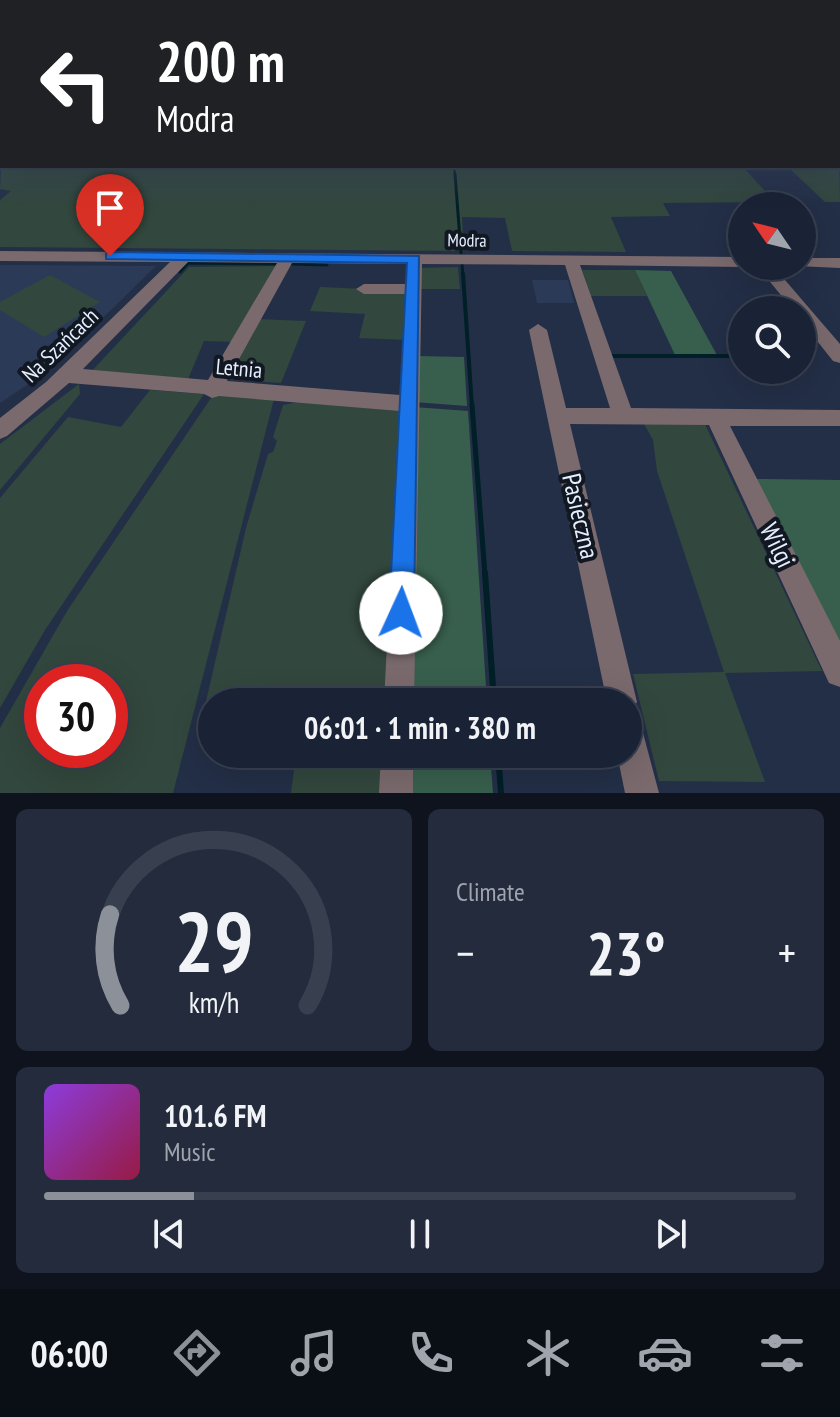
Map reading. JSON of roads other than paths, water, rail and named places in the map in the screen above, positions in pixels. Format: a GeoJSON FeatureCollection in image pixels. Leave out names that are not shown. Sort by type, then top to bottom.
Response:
{"type":"FeatureCollection","features":[{"type":"Feature","properties":{"kind":"street","name":"Modra"},"geometry":{"type":"LineString","coordinates":[[0,256],[728,262]]}},
{"type":"Feature","properties":{"kind":"street","name":"Na Szańcach"},"geometry":{"type":"LineString","coordinates":[[0,430],[65,375],[184,257]]}},
{"type":"Feature","properties":{"kind":"street"},"geometry":{"type":"LineString","coordinates":[[212,390],[287,258]]}},
{"type":"Feature","properties":{"kind":"street"},"geometry":{"type":"LineString","coordinates":[[399,688],[415,259]]}},
{"type":"Feature","properties":{"kind":"street"},"geometry":{"type":"LineString","coordinates":[[571,261],[623,416]]}},
{"type":"Feature","properties":{"kind":"street"},"geometry":{"type":"LineString","coordinates":[[816,263],[840,263]]}},
{"type":"Feature","properties":{"kind":"street"},"geometry":{"type":"LineString","coordinates":[[777,280],[790,296]]}},
{"type":"Feature","properties":{"kind":"street"},"geometry":{"type":"LineString","coordinates":[[364,289],[414,289]]}},
{"type":"Feature","properties":{"kind":"street"},"geometry":{"type":"LineString","coordinates":[[816,327],[840,356]]}},
{"type":"Feature","properties":{"kind":"street","name":"Pasieczna"},"geometry":{"type":"LineString","coordinates":[[538,330],[619,688]]}},
{"type":"Feature","properties":{"kind":"street","name":"Letnia"},"geometry":{"type":"LineString","coordinates":[[65,375],[212,390],[408,404]]}},
{"type":"Feature","properties":{"kind":"street"},"geometry":{"type":"LineString","coordinates":[[559,416],[840,418]]}},
{"type":"Feature","properties":{"kind":"street","name":"Wilgi"},"geometry":{"type":"LineString","coordinates":[[716,418],[840,672]]}},
{"type":"Feature","properties":{"kind":"street"},"geometry":{"type":"LineString","coordinates":[[396,793],[397,768]]}},
{"type":"Feature","properties":{"kind":"street"},"geometry":{"type":"LineString","coordinates":[[637,768],[642,793]]}},
{"type":"Feature","properties":{"kind":"waterway"},"geometry":{"type":"LineString","coordinates":[[454,168],[455,176]]}},
{"type":"Feature","properties":{"kind":"waterway"},"geometry":{"type":"LineString","coordinates":[[455,174],[461,253]]}},
{"type":"Feature","properties":{"kind":"waterway"},"geometry":{"type":"LineString","coordinates":[[180,272],[188,263],[277,264]]}},
{"type":"Feature","properties":{"kind":"waterway"},"geometry":{"type":"LineString","coordinates":[[292,264],[327,265]]}},
{"type":"Feature","properties":{"kind":"waterway"},"geometry":{"type":"LineString","coordinates":[[462,264],[463,276]]}},
{"type":"Feature","properties":{"kind":"waterway"},"geometry":{"type":"LineString","coordinates":[[463,274],[472,407]]}},
{"type":"Feature","properties":{"kind":"waterway"},"geometry":{"type":"LineString","coordinates":[[610,356],[728,356]]}},
{"type":"Feature","properties":{"kind":"waterway"},"geometry":{"type":"LineString","coordinates":[[472,405],[485,575]]}},
{"type":"Feature","properties":{"kind":"waterway"},"geometry":{"type":"LineString","coordinates":[[485,573],[493,688]]}},
{"type":"Feature","properties":{"kind":"waterway"},"geometry":{"type":"LineString","coordinates":[[499,768],[501,793]]}}]}
